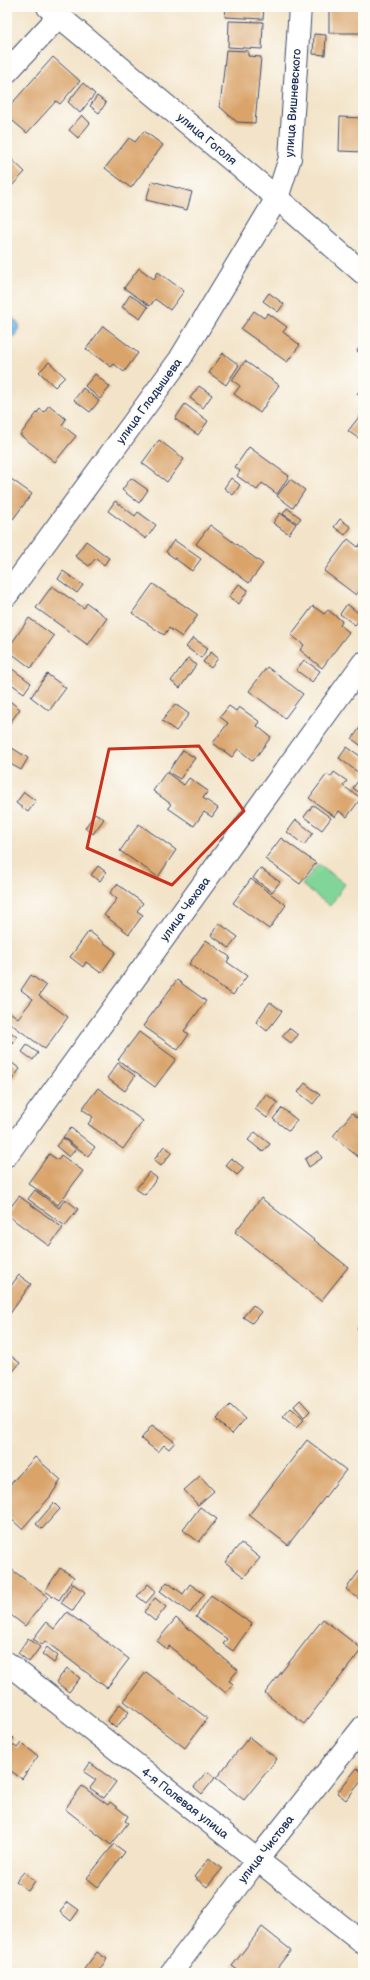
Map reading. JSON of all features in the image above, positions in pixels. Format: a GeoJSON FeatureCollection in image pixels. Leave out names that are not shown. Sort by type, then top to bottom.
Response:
{"type":"FeatureCollection","features":[{"type":"Feature","properties":{"kind":"street","name":"улица Вишневского"},"geometry":{"type":"LineString","coordinates":[[277,198],[290,158],[300,7]]}},
{"type":"Feature","properties":{"kind":"street","name":"улица Гоголя"},"geometry":{"type":"LineString","coordinates":[[54,12],[277,198],[363,274]]}},
{"type":"Feature","properties":{"kind":"street"},"geometry":{"type":"LineString","coordinates":[[7,72],[54,12]]}},
{"type":"Feature","properties":{"kind":"street","name":"улица Гладышева"},"geometry":{"type":"LineString","coordinates":[[7,594],[180,358],[277,198]]}},
{"type":"Feature","properties":{"kind":"street","name":"улица Чехова"},"geometry":{"type":"LineString","coordinates":[[7,1155],[363,663]]}},
{"type":"Feature","properties":{"kind":"street","name":"4-я Полевая улица"},"geometry":{"type":"LineString","coordinates":[[7,1663],[363,1943]]}},
{"type":"Feature","properties":{"kind":"street","name":"улица Чистова"},"geometry":{"type":"LineString","coordinates":[[171,1973],[257,1860],[363,1727]]}},
{"type":"Feature","properties":{"kind":"highlighted area"},"geometry":{"type":"Polygon","coordinates":[[[199,746],[244,811],[172,885],[87,848],[109,749],[199,746]]]}},
{"type":"Feature","properties":{"kind":"green space"},"geometry":{"type":"Polygon","coordinates":[[[318,864],[345,884],[330,906],[302,885],[318,864]]]}},
{"type":"Feature","properties":{"kind":"water"},"geometry":{"type":"Polygon","coordinates":[[[7,311],[20,326],[16,336],[7,343],[7,311]]]}},
{"type":"Feature","properties":{"kind":"building"},"geometry":{"type":"Polygon","coordinates":[[[226,7],[264,7],[263,19],[225,17],[226,7]]]}},
{"type":"Feature","properties":{"kind":"building"},"geometry":{"type":"Polygon","coordinates":[[[329,7],[363,7],[363,33],[329,33],[329,7]]]}},
{"type":"Feature","properties":{"kind":"building"},"geometry":{"type":"Polygon","coordinates":[[[229,21],[263,22],[262,49],[228,47],[229,21]]]}},
{"type":"Feature","properties":{"kind":"building"},"geometry":{"type":"Polygon","coordinates":[[[314,34],[326,35],[325,55],[313,54],[314,34]]]}},
{"type":"Feature","properties":{"kind":"building"},"geometry":{"type":"Polygon","coordinates":[[[226,50],[248,51],[248,56],[261,57],[255,123],[237,122],[220,107],[226,50]]]}},
{"type":"Feature","properties":{"kind":"building"},"geometry":{"type":"Polygon","coordinates":[[[53,57],[80,81],[60,104],[56,101],[27,133],[7,116],[7,109],[53,57]]]}},
{"type":"Feature","properties":{"kind":"building"},"geometry":{"type":"Polygon","coordinates":[[[83,83],[95,94],[80,113],[68,102],[83,83]]]}},
{"type":"Feature","properties":{"kind":"building"},"geometry":{"type":"Polygon","coordinates":[[[97,96],[106,103],[99,113],[90,106],[97,96]]]}},
{"type":"Feature","properties":{"kind":"building"},"geometry":{"type":"Polygon","coordinates":[[[82,115],[90,123],[78,138],[69,130],[82,115]]]}},
{"type":"Feature","properties":{"kind":"building"},"geometry":{"type":"Polygon","coordinates":[[[340,117],[363,118],[363,152],[339,151],[340,117]]]}},
{"type":"Feature","properties":{"kind":"building"},"geometry":{"type":"Polygon","coordinates":[[[144,131],[163,145],[131,188],[105,168],[129,138],[135,142],[144,131]]]}},
{"type":"Feature","properties":{"kind":"building"},"geometry":{"type":"Polygon","coordinates":[[[7,155],[25,172],[8,190],[7,189],[7,155]]]}},
{"type":"Feature","properties":{"kind":"building"},"geometry":{"type":"Polygon","coordinates":[[[152,181],[192,192],[187,210],[146,200],[152,181]]]}},
{"type":"Feature","properties":{"kind":"building"},"geometry":{"type":"Polygon","coordinates":[[[139,268],[154,279],[158,272],[184,291],[170,310],[155,299],[150,306],[124,288],[139,268]]]}},
{"type":"Feature","properties":{"kind":"building"},"geometry":{"type":"Polygon","coordinates":[[[269,293],[284,304],[278,312],[263,301],[269,293]]]}},
{"type":"Feature","properties":{"kind":"building"},"geometry":{"type":"Polygon","coordinates":[[[130,295],[148,307],[140,319],[122,307],[130,295]]]}},
{"type":"Feature","properties":{"kind":"building"},"geometry":{"type":"Polygon","coordinates":[[[254,311],[264,318],[268,313],[287,327],[283,332],[300,345],[287,362],[241,329],[254,311]]]}},
{"type":"Feature","properties":{"kind":"building"},"geometry":{"type":"Polygon","coordinates":[[[103,326],[138,353],[124,372],[114,364],[111,367],[86,349],[103,326]]]}},
{"type":"Feature","properties":{"kind":"building"},"geometry":{"type":"Polygon","coordinates":[[[363,344],[363,355],[357,351],[363,344]]]}},
{"type":"Feature","properties":{"kind":"building"},"geometry":{"type":"Polygon","coordinates":[[[223,353],[239,365],[226,385],[209,373],[223,353]]]}},
{"type":"Feature","properties":{"kind":"building"},"geometry":{"type":"Polygon","coordinates":[[[245,361],[279,385],[260,413],[234,394],[240,386],[232,380],[245,361]]]}},
{"type":"Feature","properties":{"kind":"building"},"geometry":{"type":"Polygon","coordinates":[[[49,362],[65,377],[55,387],[39,372],[49,362]]]}},
{"type":"Feature","properties":{"kind":"building"},"geometry":{"type":"Polygon","coordinates":[[[95,374],[110,387],[100,399],[85,386],[95,374]]]}},
{"type":"Feature","properties":{"kind":"building"},"geometry":{"type":"Polygon","coordinates":[[[199,386],[212,395],[203,408],[190,398],[199,386]]]}},
{"type":"Feature","properties":{"kind":"building"},"geometry":{"type":"Polygon","coordinates":[[[363,386],[363,398],[357,394],[363,386]]]}},
{"type":"Feature","properties":{"kind":"building"},"geometry":{"type":"Polygon","coordinates":[[[83,388],[99,401],[90,412],[74,400],[83,388]]]}},
{"type":"Feature","properties":{"kind":"building"},"geometry":{"type":"Polygon","coordinates":[[[185,404],[208,421],[198,435],[175,419],[185,404]]]}},
{"type":"Feature","properties":{"kind":"building"},"geometry":{"type":"Polygon","coordinates":[[[49,405],[66,419],[62,425],[76,436],[55,462],[20,435],[40,409],[44,412],[49,405]]]}},
{"type":"Feature","properties":{"kind":"building"},"geometry":{"type":"Polygon","coordinates":[[[363,412],[363,431],[358,438],[348,431],[363,412]]]}},
{"type":"Feature","properties":{"kind":"building"},"geometry":{"type":"Polygon","coordinates":[[[159,440],[184,459],[167,482],[142,463],[159,440]]]}},
{"type":"Feature","properties":{"kind":"building"},"geometry":{"type":"Polygon","coordinates":[[[249,447],[289,476],[277,494],[262,483],[257,490],[237,476],[240,471],[235,467],[249,447]]]}},
{"type":"Feature","properties":{"kind":"building"},"geometry":{"type":"Polygon","coordinates":[[[7,476],[32,494],[13,519],[7,515],[7,476]]]}},
{"type":"Feature","properties":{"kind":"building"},"geometry":{"type":"Polygon","coordinates":[[[131,478],[148,490],[139,503],[122,490],[131,478]]]}},
{"type":"Feature","properties":{"kind":"building"},"geometry":{"type":"Polygon","coordinates":[[[231,478],[240,485],[233,495],[224,488],[231,478]]]}},
{"type":"Feature","properties":{"kind":"building"},"geometry":{"type":"Polygon","coordinates":[[[290,479],[305,490],[293,508],[277,496],[290,479]]]}},
{"type":"Feature","properties":{"kind":"building"},"geometry":{"type":"Polygon","coordinates":[[[115,501],[135,516],[138,512],[156,525],[146,539],[108,511],[115,501]]]}},
{"type":"Feature","properties":{"kind":"building"},"geometry":{"type":"Polygon","coordinates":[[[287,508],[301,518],[297,523],[283,514],[287,508]]]}},
{"type":"Feature","properties":{"kind":"building"},"geometry":{"type":"Polygon","coordinates":[[[280,513],[296,524],[289,534],[273,523],[280,513]]]}},
{"type":"Feature","properties":{"kind":"building"},"geometry":{"type":"Polygon","coordinates":[[[340,519],[351,527],[345,535],[334,527],[340,519]]]}},
{"type":"Feature","properties":{"kind":"building"},"geometry":{"type":"Polygon","coordinates":[[[210,525],[263,564],[249,583],[196,544],[210,525]]]}},
{"type":"Feature","properties":{"kind":"building"},"geometry":{"type":"Polygon","coordinates":[[[348,539],[358,547],[361,543],[363,544],[363,586],[356,595],[324,571],[348,539]]]}},
{"type":"Feature","properties":{"kind":"building"},"geometry":{"type":"Polygon","coordinates":[[[174,540],[201,559],[192,571],[166,552],[174,540]]]}},
{"type":"Feature","properties":{"kind":"building"},"geometry":{"type":"Polygon","coordinates":[[[86,541],[109,558],[104,565],[96,558],[89,566],[75,556],[86,541]]]}},
{"type":"Feature","properties":{"kind":"building"},"geometry":{"type":"Polygon","coordinates":[[[63,571],[83,585],[77,593],[58,579],[63,571]]]}},
{"type":"Feature","properties":{"kind":"building"},"geometry":{"type":"Polygon","coordinates":[[[153,584],[198,615],[182,637],[169,628],[164,635],[132,613],[153,584]]]}},
{"type":"Feature","properties":{"kind":"building"},"geometry":{"type":"Polygon","coordinates":[[[239,584],[248,590],[239,604],[229,597],[239,584]]]}},
{"type":"Feature","properties":{"kind":"building"},"geometry":{"type":"Polygon","coordinates":[[[52,586],[84,608],[87,603],[107,618],[88,645],[36,608],[52,586]]]}},
{"type":"Feature","properties":{"kind":"building"},"geometry":{"type":"Polygon","coordinates":[[[347,604],[362,616],[355,625],[340,614],[347,604]]]}},
{"type":"Feature","properties":{"kind":"building"},"geometry":{"type":"Polygon","coordinates":[[[313,606],[324,614],[328,610],[342,621],[340,625],[349,632],[322,668],[300,650],[304,645],[291,635],[313,606]]]}},
{"type":"Feature","properties":{"kind":"building"},"geometry":{"type":"Polygon","coordinates":[[[29,618],[54,636],[31,668],[7,650],[29,618]]]}},
{"type":"Feature","properties":{"kind":"building"},"geometry":{"type":"Polygon","coordinates":[[[193,638],[208,648],[201,658],[186,647],[193,638]]]}},
{"type":"Feature","properties":{"kind":"building"},"geometry":{"type":"Polygon","coordinates":[[[211,652],[218,658],[211,668],[203,662],[211,652]]]}},
{"type":"Feature","properties":{"kind":"building"},"geometry":{"type":"Polygon","coordinates":[[[188,658],[196,665],[180,688],[171,681],[188,658]]]}},
{"type":"Feature","properties":{"kind":"building"},"geometry":{"type":"Polygon","coordinates":[[[304,660],[320,671],[312,682],[296,670],[304,660]]]}},
{"type":"Feature","properties":{"kind":"building"},"geometry":{"type":"Polygon","coordinates":[[[7,665],[31,683],[24,693],[7,681],[7,665]]]}},
{"type":"Feature","properties":{"kind":"building"},"geometry":{"type":"Polygon","coordinates":[[[267,667],[303,694],[285,718],[249,691],[267,667]]]}},
{"type":"Feature","properties":{"kind":"building"},"geometry":{"type":"Polygon","coordinates":[[[47,674],[66,688],[49,711],[31,697],[47,674]]]}},
{"type":"Feature","properties":{"kind":"building"},"geometry":{"type":"Polygon","coordinates":[[[7,699],[20,709],[7,727],[7,699]]]}},
{"type":"Feature","properties":{"kind":"building"},"geometry":{"type":"Polygon","coordinates":[[[175,704],[189,714],[176,731],[162,721],[175,704]]]}},
{"type":"Feature","properties":{"kind":"building"},"geometry":{"type":"Polygon","coordinates":[[[229,706],[236,711],[239,707],[260,722],[257,726],[271,737],[253,761],[238,749],[232,757],[213,743],[228,723],[220,717],[229,706]]]}},
{"type":"Feature","properties":{"kind":"building"},"geometry":{"type":"Polygon","coordinates":[[[363,723],[363,747],[352,739],[363,723]]]}},
{"type":"Feature","properties":{"kind":"building"},"geometry":{"type":"Polygon","coordinates":[[[9,746],[28,758],[21,770],[7,762],[9,746]]]}},
{"type":"Feature","properties":{"kind":"building"},"geometry":{"type":"Polygon","coordinates":[[[347,747],[363,758],[363,776],[339,758],[347,747]]]}},
{"type":"Feature","properties":{"kind":"building"},"geometry":{"type":"Polygon","coordinates":[[[183,750],[195,758],[180,779],[168,772],[183,750]]]}},
{"type":"Feature","properties":{"kind":"building"},"geometry":{"type":"Polygon","coordinates":[[[166,772],[184,785],[189,778],[208,791],[203,798],[218,808],[212,817],[204,812],[194,826],[168,808],[171,804],[153,791],[166,772]]]}},
{"type":"Feature","properties":{"kind":"building"},"geometry":{"type":"Polygon","coordinates":[[[334,772],[347,781],[343,786],[361,798],[347,817],[339,811],[335,817],[309,798],[327,774],[331,777],[334,772]]]}},
{"type":"Feature","properties":{"kind":"building"},"geometry":{"type":"Polygon","coordinates":[[[358,781],[363,785],[363,795],[353,788],[358,781]]]}},
{"type":"Feature","properties":{"kind":"building"},"geometry":{"type":"Polygon","coordinates":[[[24,792],[36,801],[28,812],[16,803],[24,792]]]}},
{"type":"Feature","properties":{"kind":"building"},"geometry":{"type":"Polygon","coordinates":[[[313,805],[331,818],[322,830],[304,817],[313,805]]]}},
{"type":"Feature","properties":{"kind":"building"},"geometry":{"type":"Polygon","coordinates":[[[95,813],[104,819],[93,834],[85,828],[95,813]]]}},
{"type":"Feature","properties":{"kind":"building"},"geometry":{"type":"Polygon","coordinates":[[[296,820],[313,833],[304,845],[287,832],[296,820]]]}},
{"type":"Feature","properties":{"kind":"building"},"geometry":{"type":"Polygon","coordinates":[[[139,824],[176,850],[158,877],[120,851],[139,824]]]}},
{"type":"Feature","properties":{"kind":"building"},"geometry":{"type":"Polygon","coordinates":[[[281,838],[316,863],[300,884],[265,859],[281,838]]]}},
{"type":"Feature","properties":{"kind":"building"},"geometry":{"type":"Polygon","coordinates":[[[98,866],[106,872],[100,881],[91,875],[98,866]]]}},
{"type":"Feature","properties":{"kind":"building"},"geometry":{"type":"Polygon","coordinates":[[[260,868],[280,882],[272,892],[253,878],[260,868]]]}},
{"type":"Feature","properties":{"kind":"building"},"geometry":{"type":"Polygon","coordinates":[[[251,879],[286,905],[269,929],[233,903],[251,879]]]}},
{"type":"Feature","properties":{"kind":"building"},"geometry":{"type":"Polygon","coordinates":[[[117,884],[143,903],[137,911],[143,915],[129,934],[104,915],[117,899],[110,893],[117,884]]]}},
{"type":"Feature","properties":{"kind":"building"},"geometry":{"type":"Polygon","coordinates":[[[219,923],[238,937],[229,948],[211,935],[219,923]]]}},
{"type":"Feature","properties":{"kind":"building"},"geometry":{"type":"Polygon","coordinates":[[[89,931],[116,952],[101,973],[86,962],[83,967],[70,957],[89,931]]]}},
{"type":"Feature","properties":{"kind":"building"},"geometry":{"type":"Polygon","coordinates":[[[206,940],[230,957],[227,962],[247,976],[233,995],[189,964],[206,940]]]}},
{"type":"Feature","properties":{"kind":"building"},"geometry":{"type":"Polygon","coordinates":[[[31,975],[46,986],[39,996],[68,1017],[45,1049],[7,1021],[7,1010],[18,1018],[33,999],[21,990],[31,975]]]}},
{"type":"Feature","properties":{"kind":"building"},"geometry":{"type":"Polygon","coordinates":[[[177,980],[206,1001],[184,1031],[189,1034],[178,1050],[143,1026],[177,980]]]}},
{"type":"Feature","properties":{"kind":"building"},"geometry":{"type":"Polygon","coordinates":[[[270,1002],[282,1011],[267,1031],[256,1022],[270,1002]]]}},
{"type":"Feature","properties":{"kind":"building"},"geometry":{"type":"Polygon","coordinates":[[[289,1028],[298,1035],[291,1043],[282,1036],[289,1028]]]}},
{"type":"Feature","properties":{"kind":"building"},"geometry":{"type":"Polygon","coordinates":[[[7,1029],[17,1037],[13,1043],[7,1038],[7,1029]]]}},
{"type":"Feature","properties":{"kind":"building"},"geometry":{"type":"Polygon","coordinates":[[[139,1032],[176,1059],[155,1087],[118,1060],[139,1032]]]}},
{"type":"Feature","properties":{"kind":"building"},"geometry":{"type":"Polygon","coordinates":[[[27,1045],[38,1053],[33,1060],[22,1052],[27,1045]]]}},
{"type":"Feature","properties":{"kind":"building"},"geometry":{"type":"Polygon","coordinates":[[[7,1059],[20,1069],[7,1086],[7,1059]]]}},
{"type":"Feature","properties":{"kind":"building"},"geometry":{"type":"Polygon","coordinates":[[[118,1063],[135,1076],[125,1091],[107,1078],[118,1063]]]}},
{"type":"Feature","properties":{"kind":"building"},"geometry":{"type":"Polygon","coordinates":[[[305,1083],[320,1095],[313,1104],[298,1092],[305,1083]]]}},
{"type":"Feature","properties":{"kind":"building"},"geometry":{"type":"Polygon","coordinates":[[[98,1088],[143,1121],[123,1149],[88,1124],[93,1117],[82,1109],[98,1088]]]}},
{"type":"Feature","properties":{"kind":"building"},"geometry":{"type":"Polygon","coordinates":[[[266,1094],[278,1103],[267,1118],[255,1109],[266,1094]]]}},
{"type":"Feature","properties":{"kind":"building"},"geometry":{"type":"Polygon","coordinates":[[[282,1108],[297,1120],[289,1131],[273,1119],[282,1108]]]}},
{"type":"Feature","properties":{"kind":"building"},"geometry":{"type":"Polygon","coordinates":[[[352,1113],[363,1122],[363,1161],[333,1136],[352,1113]]]}},
{"type":"Feature","properties":{"kind":"building"},"geometry":{"type":"Polygon","coordinates":[[[71,1128],[95,1147],[88,1156],[63,1137],[71,1128]]]}},
{"type":"Feature","properties":{"kind":"building"},"geometry":{"type":"Polygon","coordinates":[[[255,1132],[270,1144],[263,1152],[248,1140],[255,1132]]]}},
{"type":"Feature","properties":{"kind":"building"},"geometry":{"type":"Polygon","coordinates":[[[63,1138],[76,1149],[69,1157],[56,1146],[63,1138]]]}},
{"type":"Feature","properties":{"kind":"building"},"geometry":{"type":"Polygon","coordinates":[[[164,1146],[172,1152],[161,1166],[154,1160],[164,1146]]]}},
{"type":"Feature","properties":{"kind":"building"},"geometry":{"type":"Polygon","coordinates":[[[318,1151],[322,1158],[309,1167],[305,1159],[318,1151]]]}},
{"type":"Feature","properties":{"kind":"building"},"geometry":{"type":"Polygon","coordinates":[[[49,1154],[58,1160],[61,1155],[83,1171],[58,1205],[28,1183],[49,1154]]]}},
{"type":"Feature","properties":{"kind":"building"},"geometry":{"type":"Polygon","coordinates":[[[231,1158],[244,1168],[237,1175],[225,1165],[231,1158]]]}},
{"type":"Feature","properties":{"kind":"building"},"geometry":{"type":"Polygon","coordinates":[[[149,1172],[157,1178],[145,1195],[136,1189],[149,1172]]]}},
{"type":"Feature","properties":{"kind":"building"},"geometry":{"type":"Polygon","coordinates":[[[35,1190],[59,1208],[65,1199],[78,1209],[65,1226],[28,1199],[35,1190]]]}},
{"type":"Feature","properties":{"kind":"building"},"geometry":{"type":"Polygon","coordinates":[[[19,1196],[63,1228],[49,1246],[7,1215],[7,1212],[19,1196]]]}},
{"type":"Feature","properties":{"kind":"building"},"geometry":{"type":"Polygon","coordinates":[[[261,1198],[348,1267],[321,1301],[235,1232],[261,1198]]]}},
{"type":"Feature","properties":{"kind":"building"},"geometry":{"type":"Polygon","coordinates":[[[19,1275],[31,1284],[9,1315],[7,1313],[7,1291],[19,1275]]]}},
{"type":"Feature","properties":{"kind":"building"},"geometry":{"type":"Polygon","coordinates":[[[253,1305],[261,1312],[252,1323],[243,1317],[253,1305]]]}},
{"type":"Feature","properties":{"kind":"building"},"geometry":{"type":"Polygon","coordinates":[[[363,1320],[363,1334],[357,1329],[363,1320]]]}},
{"type":"Feature","properties":{"kind":"building"},"geometry":{"type":"Polygon","coordinates":[[[7,1353],[20,1363],[11,1374],[7,1371],[7,1353]]]}},
{"type":"Feature","properties":{"kind":"building"},"geometry":{"type":"Polygon","coordinates":[[[300,1400],[310,1411],[304,1417],[294,1406],[300,1400]]]}},
{"type":"Feature","properties":{"kind":"building"},"geometry":{"type":"Polygon","coordinates":[[[230,1405],[245,1419],[232,1434],[216,1420],[230,1405]]]}},
{"type":"Feature","properties":{"kind":"building"},"geometry":{"type":"Polygon","coordinates":[[[291,1408],[304,1420],[296,1428],[283,1417],[291,1408]]]}},
{"type":"Feature","properties":{"kind":"building"},"geometry":{"type":"Polygon","coordinates":[[[152,1425],[175,1442],[169,1449],[164,1445],[158,1452],[141,1439],[152,1425]]]}},
{"type":"Feature","properties":{"kind":"building"},"geometry":{"type":"Polygon","coordinates":[[[307,1440],[346,1470],[288,1545],[249,1515],[307,1440]]]}},
{"type":"Feature","properties":{"kind":"building"},"geometry":{"type":"Polygon","coordinates":[[[35,1457],[61,1480],[50,1497],[22,1529],[7,1515],[7,1488],[35,1457]]]}},
{"type":"Feature","properties":{"kind":"building"},"geometry":{"type":"Polygon","coordinates":[[[200,1476],[214,1491],[198,1505],[184,1490],[200,1476]]]}},
{"type":"Feature","properties":{"kind":"building"},"geometry":{"type":"Polygon","coordinates":[[[54,1503],[60,1509],[42,1529],[36,1524],[54,1503]]]}},
{"type":"Feature","properties":{"kind":"building"},"geometry":{"type":"Polygon","coordinates":[[[200,1507],[217,1519],[199,1542],[183,1530],[200,1507]]]}},
{"type":"Feature","properties":{"kind":"building"},"geometry":{"type":"Polygon","coordinates":[[[241,1543],[260,1558],[244,1577],[225,1562],[241,1543]]]}},
{"type":"Feature","properties":{"kind":"building"},"geometry":{"type":"Polygon","coordinates":[[[7,1566],[48,1597],[25,1626],[7,1612],[7,1566]]]}},
{"type":"Feature","properties":{"kind":"building"},"geometry":{"type":"Polygon","coordinates":[[[363,1566],[363,1602],[346,1589],[363,1566]]]}},
{"type":"Feature","properties":{"kind":"building"},"geometry":{"type":"Polygon","coordinates":[[[60,1568],[74,1577],[59,1600],[45,1591],[60,1568]]]}},
{"type":"Feature","properties":{"kind":"building"},"geometry":{"type":"Polygon","coordinates":[[[167,1582],[183,1594],[190,1584],[204,1594],[190,1613],[160,1591],[167,1582]]]}},
{"type":"Feature","properties":{"kind":"building"},"geometry":{"type":"Polygon","coordinates":[[[73,1584],[85,1592],[73,1611],[61,1603],[73,1584]]]}},
{"type":"Feature","properties":{"kind":"building"},"geometry":{"type":"Polygon","coordinates":[[[148,1584],[156,1591],[146,1603],[137,1596],[148,1584]]]}},
{"type":"Feature","properties":{"kind":"building"},"geometry":{"type":"Polygon","coordinates":[[[211,1595],[252,1624],[233,1651],[223,1644],[227,1639],[196,1617],[211,1595]]]}},
{"type":"Feature","properties":{"kind":"building"},"geometry":{"type":"Polygon","coordinates":[[[155,1598],[166,1607],[155,1621],[144,1612],[155,1598]]]}},
{"type":"Feature","properties":{"kind":"building"},"geometry":{"type":"Polygon","coordinates":[[[67,1612],[129,1659],[107,1688],[45,1641],[42,1645],[33,1639],[46,1622],[54,1629],[67,1612]]]}},
{"type":"Feature","properties":{"kind":"building"},"geometry":{"type":"Polygon","coordinates":[[[176,1618],[238,1670],[229,1681],[233,1684],[226,1693],[169,1646],[167,1649],[157,1641],[176,1618]]]}},
{"type":"Feature","properties":{"kind":"building"},"geometry":{"type":"Polygon","coordinates":[[[323,1619],[362,1649],[304,1724],[265,1693],[323,1619]]]}},
{"type":"Feature","properties":{"kind":"building"},"geometry":{"type":"Polygon","coordinates":[[[28,1638],[40,1647],[29,1662],[18,1653],[28,1638]]]}},
{"type":"Feature","properties":{"kind":"building"},"geometry":{"type":"Polygon","coordinates":[[[47,1647],[58,1656],[54,1663],[42,1654],[47,1647]]]}},
{"type":"Feature","properties":{"kind":"building"},"geometry":{"type":"Polygon","coordinates":[[[67,1668],[80,1678],[69,1692],[56,1682],[67,1668]]]}},
{"type":"Feature","properties":{"kind":"building"},"geometry":{"type":"Polygon","coordinates":[[[146,1672],[207,1718],[185,1748],[124,1701],[146,1672]]]}},
{"type":"Feature","properties":{"kind":"building"},"geometry":{"type":"Polygon","coordinates":[[[120,1704],[129,1712],[116,1728],[107,1721],[120,1704]]]}},
{"type":"Feature","properties":{"kind":"building"},"geometry":{"type":"Polygon","coordinates":[[[7,1733],[14,1738],[10,1742],[17,1748],[21,1743],[38,1756],[22,1779],[7,1768],[7,1733]]]}},
{"type":"Feature","properties":{"kind":"building"},"geometry":{"type":"Polygon","coordinates":[[[249,1737],[277,1759],[244,1800],[216,1778],[249,1737]]]}},
{"type":"Feature","properties":{"kind":"building"},"geometry":{"type":"Polygon","coordinates":[[[90,1763],[116,1782],[104,1798],[90,1788],[96,1780],[84,1772],[90,1763]]]}},
{"type":"Feature","properties":{"kind":"building"},"geometry":{"type":"Polygon","coordinates":[[[357,1768],[363,1773],[363,1779],[346,1800],[337,1793],[357,1768]]]}},
{"type":"Feature","properties":{"kind":"building"},"geometry":{"type":"Polygon","coordinates":[[[207,1771],[215,1778],[202,1794],[194,1787],[207,1771]]]}},
{"type":"Feature","properties":{"kind":"building"},"geometry":{"type":"Polygon","coordinates":[[[82,1786],[108,1805],[110,1802],[128,1816],[125,1821],[128,1823],[111,1845],[65,1809],[82,1786]]]}},
{"type":"Feature","properties":{"kind":"building"},"geometry":{"type":"Polygon","coordinates":[[[114,1844],[125,1852],[98,1887],[87,1878],[114,1844]]]}},
{"type":"Feature","properties":{"kind":"building"},"geometry":{"type":"Polygon","coordinates":[[[209,1858],[222,1869],[207,1887],[194,1877],[209,1858]]]}},
{"type":"Feature","properties":{"kind":"building"},"geometry":{"type":"Polygon","coordinates":[[[24,1872],[35,1881],[28,1891],[16,1881],[24,1872]]]}},
{"type":"Feature","properties":{"kind":"building"},"geometry":{"type":"Polygon","coordinates":[[[68,1902],[79,1910],[71,1921],[60,1912],[68,1902]]]}},
{"type":"Feature","properties":{"kind":"building"},"geometry":{"type":"Polygon","coordinates":[[[262,1927],[291,1950],[273,1973],[242,1973],[232,1966],[262,1927]]]}},
{"type":"Feature","properties":{"kind":"building"},"geometry":{"type":"Polygon","coordinates":[[[97,1952],[107,1959],[97,1973],[89,1973],[84,1969],[97,1952]]]}}]}
